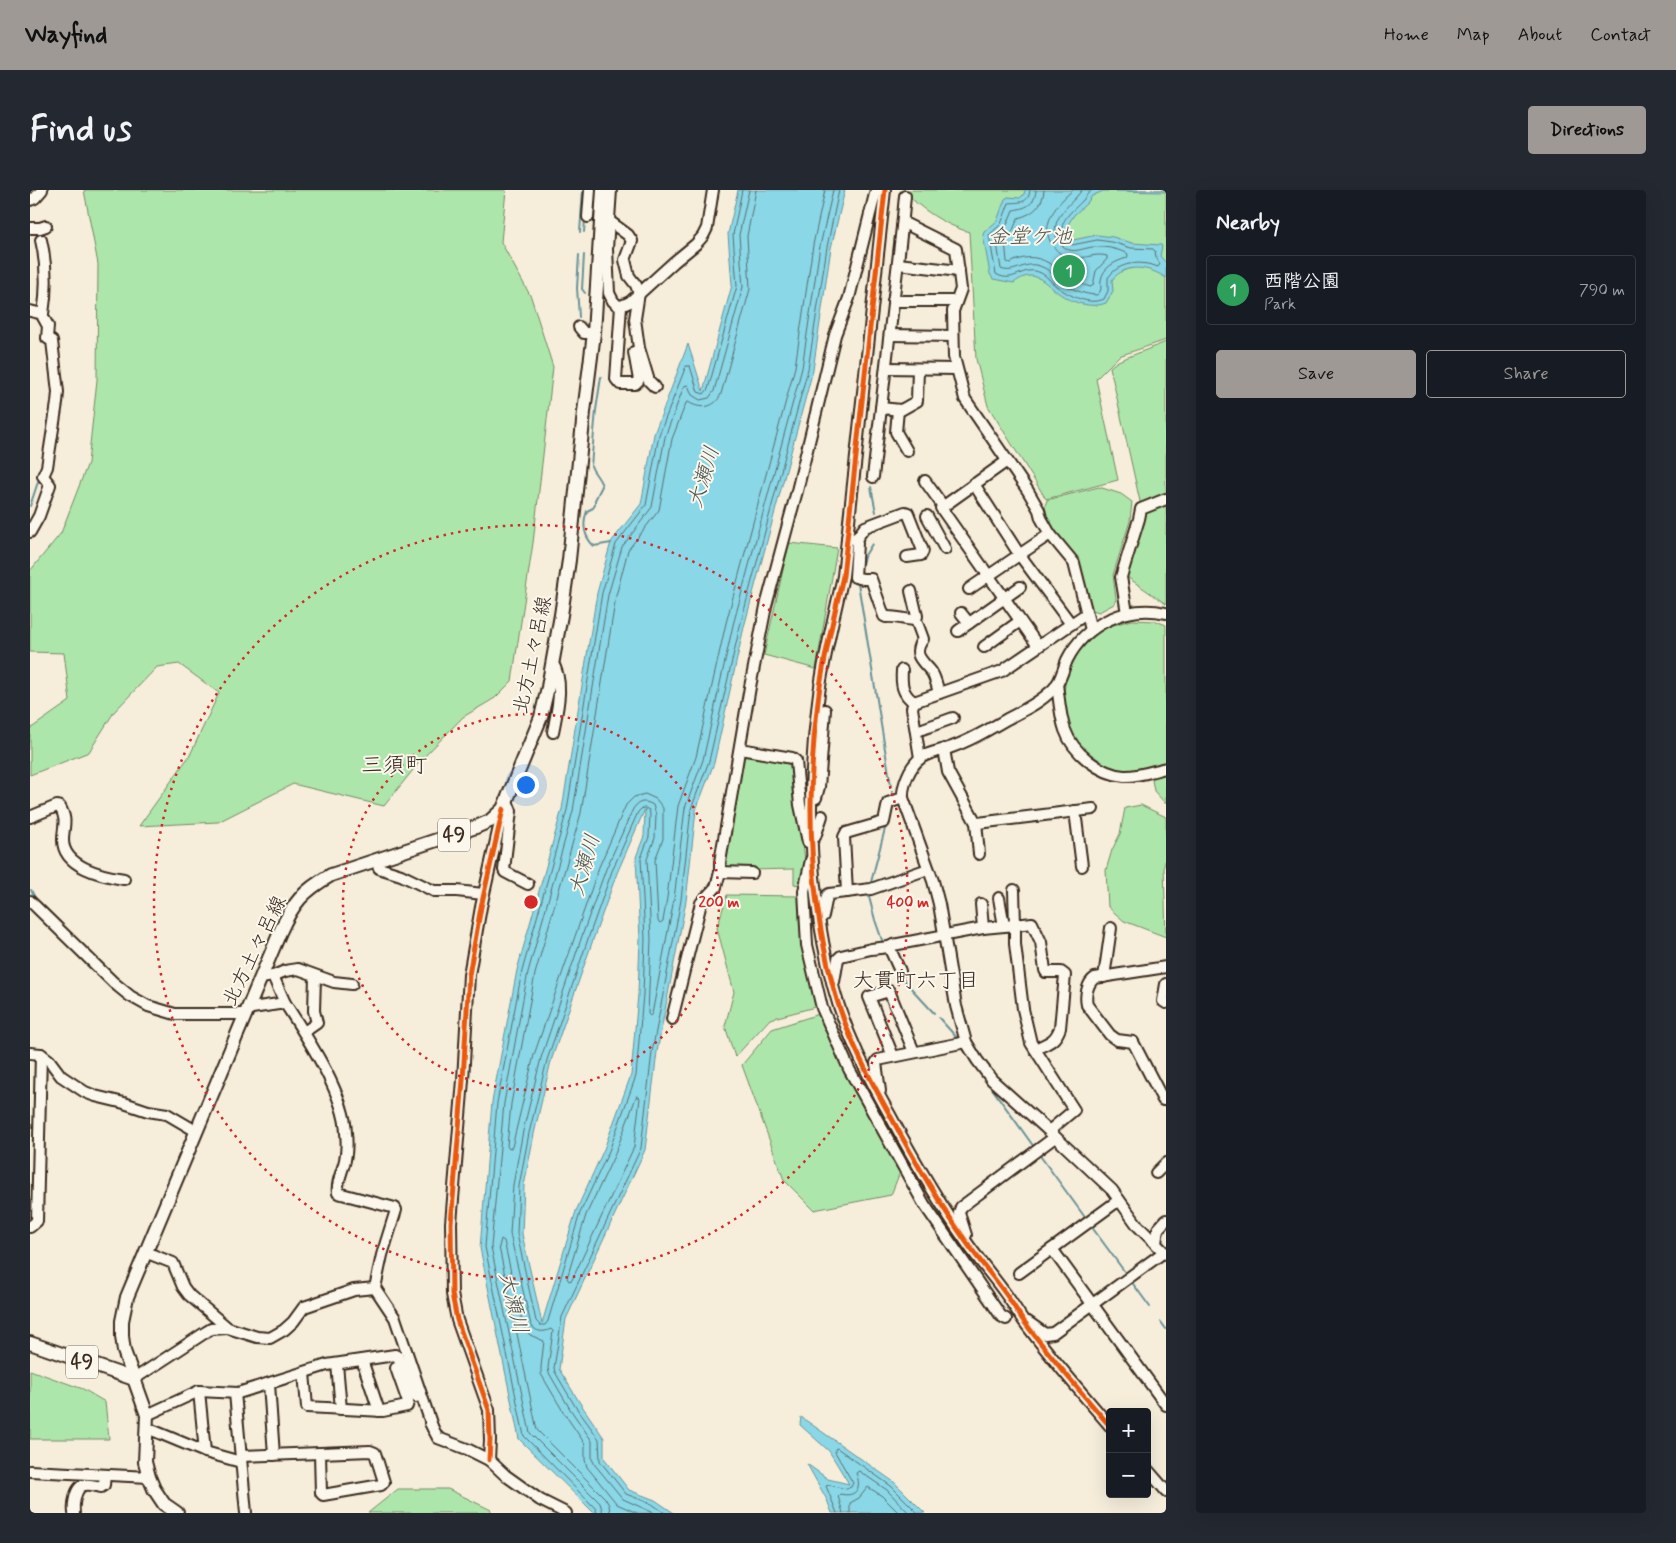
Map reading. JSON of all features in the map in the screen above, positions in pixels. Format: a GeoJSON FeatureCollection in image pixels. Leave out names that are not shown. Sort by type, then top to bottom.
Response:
{"type":"FeatureCollection","features":[{"type":"Feature","properties":{"kind":"main road","name":"北方土々呂線"},"geometry":{"type":"LineString","coordinates":[[147,1421],[124,1351],[122,1321],[127,1297],[246,1010],[267,977],[286,918],[300,898],[313,885],[331,875],[490,821],[505,805],[541,717],[568,568],[606,218],[603,190]]}},
{"type":"Feature","properties":{"kind":"main road","name":"49"},"geometry":{"type":"LineString","coordinates":[[30,1343],[134,1379]]}},
{"type":"Feature","properties":{"kind":"main road"},"geometry":{"type":"LineString","coordinates":[[147,1421],[145,1462],[149,1477],[164,1504],[177,1513]]}},
{"type":"Feature","properties":{"kind":"street"},"geometry":{"type":"LineString","coordinates":[[30,200],[35,198],[42,190]]}},
{"type":"Feature","properties":{"kind":"street"},"geometry":{"type":"LineString","coordinates":[[588,217],[590,190]]}},
{"type":"Feature","properties":{"kind":"street"},"geometry":{"type":"LineString","coordinates":[[611,190],[606,218],[610,293],[613,301],[621,306],[630,302],[703,236],[707,228],[713,190]]}},
{"type":"Feature","properties":{"kind":"street"},"geometry":{"type":"LineString","coordinates":[[672,1019],[701,903],[716,887],[720,872],[720,862],[750,687],[766,606],[797,491],[835,335],[849,298],[876,190]]}},
{"type":"Feature","properties":{"kind":"street"},"geometry":{"type":"LineString","coordinates":[[885,190],[851,539],[818,701],[813,762],[812,808],[814,864],[821,927],[832,984],[842,1015],[881,1100],[920,1170],[965,1240],[1023,1320],[1106,1421]]}},
{"type":"Feature","properties":{"kind":"street"},"geometry":{"type":"LineString","coordinates":[[873,476],[905,196]]}},
{"type":"Feature","properties":{"kind":"street"},"geometry":{"type":"LineString","coordinates":[[606,218],[628,235],[632,241],[625,260],[629,276],[639,293],[635,319],[639,348],[649,381],[655,387]]}},
{"type":"Feature","properties":{"kind":"street"},"geometry":{"type":"LineString","coordinates":[[902,226],[906,224],[956,248],[961,289],[953,311],[953,336],[956,369],[965,399],[1028,491],[1050,534],[1074,563],[1091,630]]}},
{"type":"Feature","properties":{"kind":"street"},"geometry":{"type":"LineString","coordinates":[[30,228],[46,226]]}},
{"type":"Feature","properties":{"kind":"street"},"geometry":{"type":"LineString","coordinates":[[30,532],[50,485],[43,476],[47,467],[58,403],[52,341],[47,338],[48,326],[43,317],[49,257],[41,240]]}},
{"type":"Feature","properties":{"kind":"street"},"geometry":{"type":"LineString","coordinates":[[898,264],[959,271]]}},
{"type":"Feature","properties":{"kind":"street"},"geometry":{"type":"LineString","coordinates":[[893,301],[956,301]]}},
{"type":"Feature","properties":{"kind":"street"},"geometry":{"type":"LineString","coordinates":[[621,306],[616,379],[620,384],[635,384],[638,380],[631,340]]}},
{"type":"Feature","properties":{"kind":"street"},"geometry":{"type":"LineString","coordinates":[[30,311],[43,314]]}},
{"type":"Feature","properties":{"kind":"street"},"geometry":{"type":"LineString","coordinates":[[579,328],[584,333],[594,333]]}},
{"type":"Feature","properties":{"kind":"street"},"geometry":{"type":"LineString","coordinates":[[890,335],[953,336]]}},
{"type":"Feature","properties":{"kind":"street"},"geometry":{"type":"LineString","coordinates":[[886,368],[956,369]]}},
{"type":"Feature","properties":{"kind":"street"},"geometry":{"type":"LineString","coordinates":[[881,408],[901,410],[917,401],[918,369]]}},
{"type":"Feature","properties":{"kind":"street"},"geometry":{"type":"LineString","coordinates":[[898,410],[896,432],[907,451]]}},
{"type":"Feature","properties":{"kind":"street"},"geometry":{"type":"LineString","coordinates":[[913,523],[942,507],[1007,461]]}},
{"type":"Feature","properties":{"kind":"street"},"geometry":{"type":"LineString","coordinates":[[925,481],[988,576],[1038,646]]}},
{"type":"Feature","properties":{"kind":"street"},"geometry":{"type":"LineString","coordinates":[[974,484],[1019,554],[1071,624]]}},
{"type":"Feature","properties":{"kind":"street"},"geometry":{"type":"LineString","coordinates":[[1127,613],[1121,577],[1139,519],[1140,509],[1166,499]]}},
{"type":"Feature","properties":{"kind":"street"},"geometry":{"type":"LineString","coordinates":[[851,539],[865,527],[905,512],[908,513],[913,523],[923,551],[921,555],[907,557]]}},
{"type":"Feature","properties":{"kind":"street"},"geometry":{"type":"LineString","coordinates":[[927,516],[945,549]]}},
{"type":"Feature","properties":{"kind":"street"},"geometry":{"type":"LineString","coordinates":[[969,589],[1050,534]]}},
{"type":"Feature","properties":{"kind":"street"},"geometry":{"type":"LineString","coordinates":[[851,539],[857,552],[855,578],[871,579],[886,617],[894,616],[905,620],[916,620]]}},
{"type":"Feature","properties":{"kind":"street"},"geometry":{"type":"LineString","coordinates":[[958,631],[1020,587]]}},
{"type":"Feature","properties":{"kind":"street"},"geometry":{"type":"LineString","coordinates":[[911,591],[917,616],[916,620],[923,639],[918,647],[921,662],[930,670],[939,693]]}},
{"type":"Feature","properties":{"kind":"street"},"geometry":{"type":"LineString","coordinates":[[1023,1320],[1049,1334],[1060,1329],[1165,1253],[1138,1226],[1112,1190],[992,1080],[966,1042],[956,1006],[939,904],[904,798],[904,784],[920,758],[967,742],[1025,710],[1050,693],[1057,684],[1067,660],[1076,645],[1091,630],[1106,620],[1127,613],[1137,612],[1166,614]]}},
{"type":"Feature","properties":{"kind":"street"},"geometry":{"type":"LineString","coordinates":[[961,613],[969,623]]}},
{"type":"Feature","properties":{"kind":"street"},"geometry":{"type":"LineString","coordinates":[[914,702],[1002,671],[1086,614]]}},
{"type":"Feature","properties":{"kind":"street"},"geometry":{"type":"LineString","coordinates":[[984,647],[1020,621]]}},
{"type":"Feature","properties":{"kind":"street"},"geometry":{"type":"LineString","coordinates":[[552,662],[558,670],[553,732]]}},
{"type":"Feature","properties":{"kind":"street"},"geometry":{"type":"LineString","coordinates":[[902,670],[900,682],[905,693],[914,702]]}},
{"type":"Feature","properties":{"kind":"street"},"geometry":{"type":"LineString","coordinates":[[1057,684],[1065,731],[1076,749],[1091,763],[1106,771],[1124,776],[1166,768]]}},
{"type":"Feature","properties":{"kind":"street"},"geometry":{"type":"LineString","coordinates":[[914,702],[912,708],[920,758]]}},
{"type":"Feature","properties":{"kind":"street"},"geometry":{"type":"LineString","coordinates":[[812,808],[820,787],[825,710]]}},
{"type":"Feature","properties":{"kind":"street"},"geometry":{"type":"LineString","coordinates":[[917,731],[953,718]]}},
{"type":"Feature","properties":{"kind":"street"},"geometry":{"type":"LineString","coordinates":[[740,749],[796,760],[800,805],[809,846],[813,845]]}},
{"type":"Feature","properties":{"kind":"street"},"geometry":{"type":"LineString","coordinates":[[944,749],[948,772],[976,822],[979,854]]}},
{"type":"Feature","properties":{"kind":"street"},"geometry":{"type":"LineString","coordinates":[[847,892],[844,837],[846,833],[884,822],[888,803],[904,798]]}},
{"type":"Feature","properties":{"kind":"street"},"geometry":{"type":"LineString","coordinates":[[505,805],[511,811],[504,870],[528,884]]}},
{"type":"Feature","properties":{"kind":"street"},"geometry":{"type":"LineString","coordinates":[[489,1460],[489,1410],[454,1306],[450,1282],[450,1258],[469,975],[483,894],[505,805]]}},
{"type":"Feature","properties":{"kind":"street"},"geometry":{"type":"LineString","coordinates":[[30,816],[57,806],[60,807],[65,823],[64,847],[74,862],[84,868],[124,879]]}},
{"type":"Feature","properties":{"kind":"street"},"geometry":{"type":"LineString","coordinates":[[976,822],[1093,809]]}},
{"type":"Feature","properties":{"kind":"street"},"geometry":{"type":"LineString","coordinates":[[1076,811],[1082,866]]}},
{"type":"Feature","properties":{"kind":"street"},"geometry":{"type":"LineString","coordinates":[[813,845],[822,816]]}},
{"type":"Feature","properties":{"kind":"street"},"geometry":{"type":"LineString","coordinates":[[378,860],[380,868],[401,875],[430,890],[483,894]]}},
{"type":"Feature","properties":{"kind":"street"},"geometry":{"type":"LineString","coordinates":[[829,894],[826,892],[814,864],[810,861],[804,891],[807,945],[822,1008],[849,1069],[924,1204],[1001,1316],[1006,1319]]}},
{"type":"Feature","properties":{"kind":"street"},"geometry":{"type":"LineString","coordinates":[[829,894],[871,889],[928,869]]}},
{"type":"Feature","properties":{"kind":"street"},"geometry":{"type":"LineString","coordinates":[[720,872],[752,873]]}},
{"type":"Feature","properties":{"kind":"street"},"geometry":{"type":"LineString","coordinates":[[965,1240],[966,1236],[959,1213],[961,1207],[1052,1134],[1074,1110],[1031,1043],[1023,1009],[1015,944],[1014,890]]}},
{"type":"Feature","properties":{"kind":"street"},"geometry":{"type":"LineString","coordinates":[[821,927],[825,901],[829,894]]}},
{"type":"Feature","properties":{"kind":"street"},"geometry":{"type":"LineString","coordinates":[[999,898],[1004,926]]}},
{"type":"Feature","properties":{"kind":"street"},"geometry":{"type":"LineString","coordinates":[[30,901],[114,983],[130,996],[148,1006],[175,1014],[246,1010],[284,1003]]}},
{"type":"Feature","properties":{"kind":"street"},"geometry":{"type":"LineString","coordinates":[[981,904],[983,928]]}},
{"type":"Feature","properties":{"kind":"street"},"geometry":{"type":"LineString","coordinates":[[832,984],[840,956],[889,947],[893,944],[983,928],[1032,923],[1041,942],[1046,972],[1061,972],[1066,975],[1058,1035],[1054,1040],[1035,1049]]}},
{"type":"Feature","properties":{"kind":"street"},"geometry":{"type":"LineString","coordinates":[[1104,977],[1111,928]]}},
{"type":"Feature","properties":{"kind":"street"},"geometry":{"type":"LineString","coordinates":[[889,947],[900,972]]}},
{"type":"Feature","properties":{"kind":"street"},"geometry":{"type":"LineString","coordinates":[[1166,967],[1095,978],[1090,981],[1086,1000],[1087,1005],[1110,1035],[1117,1040],[1133,1042],[1163,1100],[1166,1098]]}},
{"type":"Feature","properties":{"kind":"street"},"geometry":{"type":"LineString","coordinates":[[352,984],[340,983],[298,969],[267,977],[304,1032],[327,1074],[346,1119],[345,1158],[338,1193],[395,1208],[396,1210],[382,1255],[375,1288],[395,1318],[433,1429]]}},
{"type":"Feature","properties":{"kind":"street"},"geometry":{"type":"LineString","coordinates":[[304,1032],[317,1024],[314,1011],[315,976]]}},
{"type":"Feature","properties":{"kind":"street"},"geometry":{"type":"LineString","coordinates":[[1166,984],[1163,1001],[1166,1003]]}},
{"type":"Feature","properties":{"kind":"street"},"geometry":{"type":"LineString","coordinates":[[893,1056],[869,998],[889,991],[914,1052]]}},
{"type":"Feature","properties":{"kind":"street"},"geometry":{"type":"LineString","coordinates":[[881,1100],[876,1064],[878,1060],[966,1042]]}},
{"type":"Feature","properties":{"kind":"street"},"geometry":{"type":"LineString","coordinates":[[30,1053],[41,1054],[49,1060],[62,1076],[85,1092],[148,1111],[168,1114],[196,1131]]}},
{"type":"Feature","properties":{"kind":"street"},"geometry":{"type":"LineString","coordinates":[[30,1227],[37,1221],[41,1054]]}},
{"type":"Feature","properties":{"kind":"street"},"geometry":{"type":"LineString","coordinates":[[1156,1173],[1166,1164]]}},
{"type":"Feature","properties":{"kind":"street"},"geometry":{"type":"LineString","coordinates":[[1019,1273],[1119,1200]]}},
{"type":"Feature","properties":{"kind":"street"},"geometry":{"type":"LineString","coordinates":[[1156,1243],[1158,1229],[1166,1220]]}},
{"type":"Feature","properties":{"kind":"street"},"geometry":{"type":"LineString","coordinates":[[1052,1250],[1166,1405]]}},
{"type":"Feature","properties":{"kind":"street"},"geometry":{"type":"LineString","coordinates":[[145,1252],[173,1263],[185,1290],[228,1328],[257,1338],[270,1338],[284,1330],[293,1322],[304,1307],[354,1290],[375,1288]]}},
{"type":"Feature","properties":{"kind":"street"},"geometry":{"type":"LineString","coordinates":[[134,1379],[206,1332],[228,1328]]}},
{"type":"Feature","properties":{"kind":"street"},"geometry":{"type":"LineString","coordinates":[[304,1373],[307,1407],[383,1411],[407,1406],[408,1402],[392,1355]]}},
{"type":"Feature","properties":{"kind":"street"},"geometry":{"type":"LineString","coordinates":[[147,1421],[199,1390],[235,1393],[327,1365],[395,1355],[398,1357],[424,1415],[438,1438],[489,1460],[532,1494],[566,1513]]}},
{"type":"Feature","properties":{"kind":"street"},"geometry":{"type":"LineString","coordinates":[[362,1360],[379,1411]]}},
{"type":"Feature","properties":{"kind":"street"},"geometry":{"type":"LineString","coordinates":[[337,1364],[341,1409]]}},
{"type":"Feature","properties":{"kind":"street"},"geometry":{"type":"LineString","coordinates":[[269,1384],[274,1455]]}},
{"type":"Feature","properties":{"kind":"street"},"geometry":{"type":"LineString","coordinates":[[199,1390],[205,1452]]}},
{"type":"Feature","properties":{"kind":"street"},"geometry":{"type":"LineString","coordinates":[[235,1393],[246,1513]]}},
{"type":"Feature","properties":{"kind":"street"},"geometry":{"type":"LineString","coordinates":[[147,1421],[205,1452],[241,1459],[274,1455],[370,1451],[375,1453],[384,1482],[381,1485],[323,1495],[320,1493],[320,1454]]}},
{"type":"Feature","properties":{"kind":"street"},"geometry":{"type":"LineString","coordinates":[[30,1471],[149,1477]]}},
{"type":"Feature","properties":{"kind":"street"},"geometry":{"type":"LineString","coordinates":[[74,1513],[73,1505],[81,1487],[84,1485],[102,1487],[105,1474]]}},
{"type":"Feature","properties":{"kind":"street"},"geometry":{"type":"LineString","coordinates":[[1151,1474],[1166,1491]]}},
{"type":"Feature","properties":{"kind":"green space"},"geometry":{"type":"Polygon","coordinates":[[[84,190],[506,190],[501,242],[531,297],[553,367],[533,543],[512,681],[495,698],[463,717],[421,760],[384,806],[293,784],[218,822],[139,826],[190,755],[219,693],[179,664],[157,667],[114,712],[89,752],[30,775],[30,729],[70,701],[64,653],[30,652],[30,571],[61,533],[88,463],[97,380],[98,264],[84,190]]]}},
{"type":"Feature","properties":{"kind":"green space"},"geometry":{"type":"Polygon","coordinates":[[[903,190],[1166,190],[1166,340],[1119,356],[1096,379],[1118,480],[1046,499],[988,406],[976,359],[969,232],[933,216],[903,190]]]}},
{"type":"Feature","properties":{"kind":"green space"},"geometry":{"type":"Polygon","coordinates":[[[1166,342],[1166,496],[1141,506],[1110,367],[1118,361],[1166,342]]]}},
{"type":"Feature","properties":{"kind":"green space"},"geometry":{"type":"Polygon","coordinates":[[[1099,487],[1121,494],[1132,502],[1130,521],[1113,575],[1116,599],[1114,604],[1099,612],[1090,608],[1078,558],[1070,552],[1046,523],[1044,509],[1047,500],[1099,487]]]}},
{"type":"Feature","properties":{"kind":"green space"},"geometry":{"type":"Polygon","coordinates":[[[1166,503],[1166,604],[1127,577],[1144,511],[1166,503]]]}},
{"type":"Feature","properties":{"kind":"green space"},"geometry":{"type":"Polygon","coordinates":[[[789,543],[837,548],[816,669],[764,655],[789,543]]]}},
{"type":"Feature","properties":{"kind":"green space"},"geometry":{"type":"Polygon","coordinates":[[[1131,620],[1156,621],[1166,625],[1166,766],[1127,772],[1107,767],[1084,754],[1065,719],[1064,691],[1067,673],[1073,656],[1084,640],[1103,628],[1131,620]]]}},
{"type":"Feature","properties":{"kind":"green space"},"geometry":{"type":"Polygon","coordinates":[[[743,754],[793,765],[805,860],[800,885],[794,884],[794,869],[750,870],[722,867],[743,754]]]}},
{"type":"Feature","properties":{"kind":"green space"},"geometry":{"type":"Polygon","coordinates":[[[1166,772],[1166,804],[1154,791],[1151,774],[1166,772]]]}},
{"type":"Feature","properties":{"kind":"green space"},"geometry":{"type":"Polygon","coordinates":[[[1141,805],[1166,817],[1166,857],[1164,866],[1166,937],[1124,921],[1108,907],[1106,870],[1112,850],[1120,834],[1125,808],[1141,805]]]}},
{"type":"Feature","properties":{"kind":"green space"},"geometry":{"type":"Polygon","coordinates":[[[727,895],[799,896],[815,1007],[770,1019],[735,1057],[725,1026],[734,992],[717,928],[727,895]]]}},
{"type":"Feature","properties":{"kind":"green space"},"geometry":{"type":"Polygon","coordinates":[[[819,1014],[900,1172],[891,1195],[814,1210],[784,1180],[742,1065],[772,1029],[819,1014]]]}},
{"type":"Feature","properties":{"kind":"green space"},"geometry":{"type":"Polygon","coordinates":[[[30,1370],[83,1389],[105,1402],[109,1439],[30,1439],[30,1370]]]}},
{"type":"Feature","properties":{"kind":"green space"},"geometry":{"type":"Polygon","coordinates":[[[398,1489],[448,1489],[491,1510],[491,1513],[368,1513],[398,1489]]]}},
{"type":"Feature","properties":{"kind":"water","name":"大瀬川"},"geometry":{"type":"Polygon","coordinates":[[[738,190],[845,190],[831,248],[813,370],[744,627],[714,763],[696,810],[686,901],[657,1052],[645,1150],[566,1319],[559,1369],[604,1438],[604,1458],[629,1490],[655,1500],[674,1513],[594,1513],[519,1439],[480,1248],[492,1102],[517,970],[562,809],[597,593],[611,542],[641,504],[654,434],[688,344],[703,391],[732,285],[728,234],[738,190]],[[645,809],[617,873],[551,1061],[534,1134],[524,1186],[522,1234],[542,1323],[576,1211],[604,1149],[631,1075],[638,994],[640,939],[636,857],[644,836],[645,809]]]}},
{"type":"Feature","properties":{"kind":"water","name":"金堂ケ池"},"geometry":{"type":"Polygon","coordinates":[[[1025,190],[1166,190],[1166,192],[1103,191],[1092,196],[1074,215],[1067,226],[1067,233],[1073,240],[1097,235],[1113,237],[1132,243],[1161,245],[1160,256],[1166,263],[1166,278],[1146,269],[1138,268],[1124,271],[1112,280],[1113,291],[1106,303],[1099,305],[1078,303],[1070,300],[1033,276],[1024,277],[1014,283],[993,279],[990,274],[984,232],[997,221],[1005,199],[1008,197],[1020,198],[1025,190]]]}},
{"type":"Feature","properties":{"kind":"water"},"geometry":{"type":"Polygon","coordinates":[[[801,1417],[894,1482],[925,1513],[832,1513],[807,1464],[828,1479],[849,1484],[829,1451],[800,1425],[801,1417]]]}},
{"type":"Feature","properties":{"kind":"waterway"},"geometry":{"type":"LineString","coordinates":[[580,232],[583,190]]}},
{"type":"Feature","properties":{"kind":"waterway"},"geometry":{"type":"LineString","coordinates":[[584,232],[585,220]]}},
{"type":"Feature","properties":{"kind":"waterway"},"geometry":{"type":"LineString","coordinates":[[579,255],[577,288],[579,317]]}},
{"type":"Feature","properties":{"kind":"waterway"},"geometry":{"type":"LineString","coordinates":[[584,255],[582,289],[585,293]]}},
{"type":"Feature","properties":{"kind":"waterway"},"geometry":{"type":"LineString","coordinates":[[601,377],[591,466],[602,486],[595,500],[595,505],[587,511],[584,525],[588,539],[594,546],[611,543]]}},
{"type":"Feature","properties":{"kind":"waterway"},"geometry":{"type":"LineString","coordinates":[[30,506],[39,479]]}},
{"type":"Feature","properties":{"kind":"waterway"},"geometry":{"type":"LineString","coordinates":[[871,487],[876,512]]}},
{"type":"Feature","properties":{"kind":"waterway"},"geometry":{"type":"LineString","coordinates":[[860,571],[864,557],[872,544]]}},
{"type":"Feature","properties":{"kind":"waterway"},"geometry":{"type":"LineString","coordinates":[[858,583],[891,786]]}},
{"type":"Feature","properties":{"kind":"waterway"},"geometry":{"type":"LineString","coordinates":[[870,886],[886,825]]}},
{"type":"Feature","properties":{"kind":"waterway"},"geometry":{"type":"LineString","coordinates":[[31,890],[35,898],[61,923]]}},
{"type":"Feature","properties":{"kind":"waterway"},"geometry":{"type":"LineString","coordinates":[[868,893],[883,943]]}},
{"type":"Feature","properties":{"kind":"waterway"},"geometry":{"type":"LineString","coordinates":[[899,974],[934,1013]]}},
{"type":"Feature","properties":{"kind":"waterway"},"geometry":{"type":"LineString","coordinates":[[939,1018],[958,1039]]}},
{"type":"Feature","properties":{"kind":"waterway"},"geometry":{"type":"LineString","coordinates":[[963,1048],[1034,1147]]}},
{"type":"Feature","properties":{"kind":"waterway"},"geometry":{"type":"LineString","coordinates":[[1038,1153],[1087,1220]]}},
{"type":"Feature","properties":{"kind":"waterway"},"geometry":{"type":"LineString","coordinates":[[1091,1226],[1127,1275]]}},
{"type":"Feature","properties":{"kind":"waterway"},"geometry":{"type":"LineString","coordinates":[[1131,1281],[1150,1307]]}},
{"type":"Feature","properties":{"kind":"waterway"},"geometry":{"type":"LineString","coordinates":[[1161,1322],[1166,1329]]}},
{"type":"Feature","properties":{"kind":"cycle path"},"geometry":{"type":"LineString","coordinates":[[885,190],[843,576],[823,670],[814,736],[811,808],[812,844],[819,916],[825,951],[838,1003],[857,1052],[881,1100],[926,1179],[965,1240],[1023,1320],[1054,1361],[1106,1421]]}},
{"type":"Feature","properties":{"kind":"cycle path"},"geometry":{"type":"LineString","coordinates":[[489,1460],[489,1410],[457,1320],[452,1294],[451,1223],[463,1080],[469,975],[481,907],[503,809]]}},
{"type":"Feature","properties":{"kind":"place","name":"西階公園"},"geometry":{"type":"Point","coordinates":[1069,271]}},
{"type":"Feature","properties":{"kind":"district","name":"三須町"},"geometry":{"type":"Point","coordinates":[394,766]}},
{"type":"Feature","properties":{"kind":"district","name":"大貫町六丁目"},"geometry":{"type":"Point","coordinates":[916,981]}}]}
